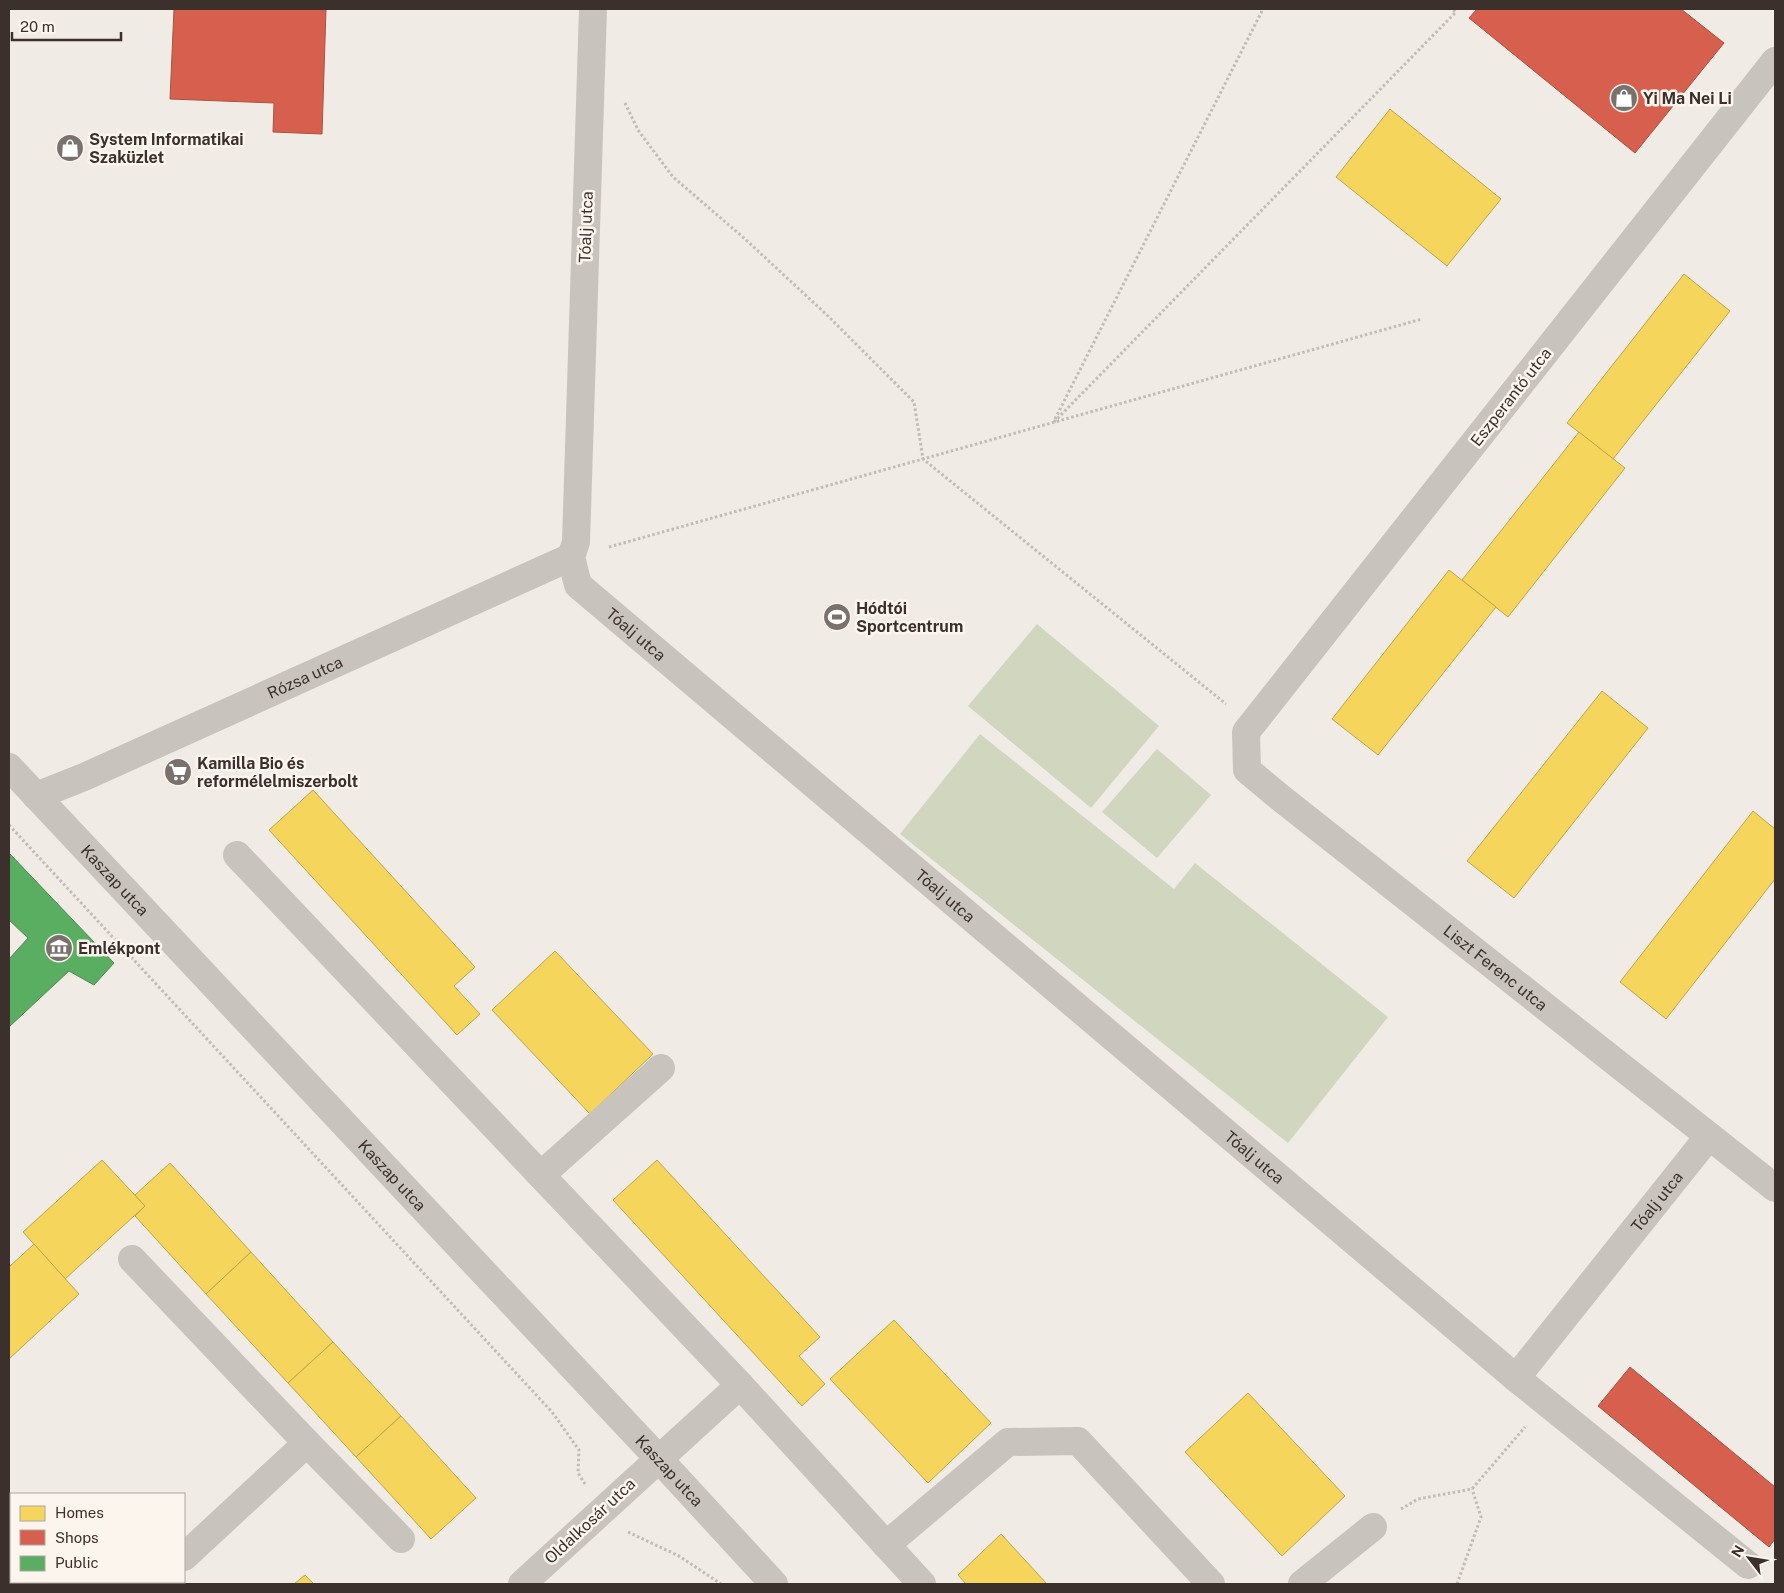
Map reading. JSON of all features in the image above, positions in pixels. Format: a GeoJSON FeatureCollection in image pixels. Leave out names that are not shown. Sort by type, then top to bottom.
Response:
{"type":"FeatureCollection","features":[{"type":"Feature","properties":{"kind":"street","name":"Tóalj utca"},"geometry":{"type":"LineString","coordinates":[[593,9],[576,542],[571,557],[578,585],[1516,1378],[1709,1136]]}},
{"type":"Feature","properties":{"kind":"street","name":"Eszperantó utca"},"geometry":{"type":"LineString","coordinates":[[1249,729],[1775,61]]}},
{"type":"Feature","properties":{"kind":"street","name":"Rózsa utca"},"geometry":{"type":"LineString","coordinates":[[36,796],[571,557]]}},
{"type":"Feature","properties":{"kind":"street","name":"Liszt Ferenc utca"},"geometry":{"type":"LineString","coordinates":[[1249,729],[1247,770],[1775,1188]]}},
{"type":"Feature","properties":{"kind":"street","name":"Kaszap utca"},"geometry":{"type":"LineString","coordinates":[[9,767],[774,1584]]}},
{"type":"Feature","properties":{"kind":"street"},"geometry":{"type":"LineString","coordinates":[[237,855],[740,1385],[922,1584]]}},
{"type":"Feature","properties":{"kind":"street"},"geometry":{"type":"LineString","coordinates":[[541,1175],[660,1068]]}},
{"type":"Feature","properties":{"kind":"street"},"geometry":{"type":"LineString","coordinates":[[132,1259],[401,1539]]}},
{"type":"Feature","properties":{"kind":"street"},"geometry":{"type":"LineString","coordinates":[[1516,1378],[1748,1564]]}},
{"type":"Feature","properties":{"kind":"street","name":"Oldalkosár utca"},"geometry":{"type":"LineString","coordinates":[[522,1584],[740,1385]]}},
{"type":"Feature","properties":{"kind":"street"},"geometry":{"type":"LineString","coordinates":[[886,1545],[1008,1442],[1078,1441],[1211,1584]]}},
{"type":"Feature","properties":{"kind":"street"},"geometry":{"type":"LineString","coordinates":[[185,1556],[307,1443]]}},
{"type":"Feature","properties":{"kind":"street"},"geometry":{"type":"LineString","coordinates":[[1302,1584],[1373,1526]]}},
{"type":"Feature","properties":{"kind":"path"},"geometry":{"type":"LineString","coordinates":[[1053,422],[1263,9]]}},
{"type":"Feature","properties":{"kind":"path"},"geometry":{"type":"LineString","coordinates":[[1053,422],[1456,12],[1451,9]]}},
{"type":"Feature","properties":{"kind":"path"},"geometry":{"type":"LineString","coordinates":[[622,96],[638,130],[673,177],[744,238],[828,316],[914,402],[922,459],[1249,729]]}},
{"type":"Feature","properties":{"kind":"path"},"geometry":{"type":"LineString","coordinates":[[571,557],[1422,319]]}},
{"type":"Feature","properties":{"kind":"path"},"geometry":{"type":"LineString","coordinates":[[9,825],[552,1412],[579,1450],[578,1473],[600,1511],[629,1532],[679,1556],[721,1584]]}},
{"type":"Feature","properties":{"kind":"path"},"geometry":{"type":"LineString","coordinates":[[1373,1526],[1418,1499],[1472,1489],[1505,1450]]}},
{"type":"Feature","properties":{"kind":"path"},"geometry":{"type":"LineString","coordinates":[[1457,1584],[1481,1517],[1472,1489]]}},
{"type":"Feature","properties":{"kind":"green space"},"geometry":{"type":"Polygon","coordinates":[[[1037,624],[1159,726],[1091,808],[968,706],[1037,624]]]}},
{"type":"Feature","properties":{"kind":"green space"},"geometry":{"type":"Polygon","coordinates":[[[980,734],[1174,889],[1195,863],[1388,1017],[1288,1143],[900,834],[980,734]]]}},
{"type":"Feature","properties":{"kind":"green space"},"geometry":{"type":"Polygon","coordinates":[[[1157,749],[1211,795],[1157,858],[1102,812],[1157,749]]]}},
{"type":"Feature","properties":{"kind":"building: Homes"},"geometry":{"type":"Polygon","coordinates":[[[1390,109],[1501,199],[1447,266],[1336,177],[1390,109]]]}},
{"type":"Feature","properties":{"kind":"building: Homes"},"geometry":{"type":"Polygon","coordinates":[[[1684,274],[1730,311],[1613,459],[1567,423],[1684,274]]]}},
{"type":"Feature","properties":{"kind":"building: Homes"},"geometry":{"type":"Polygon","coordinates":[[[1579,432],[1625,468],[1508,617],[1462,580],[1579,432]]]}},
{"type":"Feature","properties":{"kind":"building: Homes"},"geometry":{"type":"Polygon","coordinates":[[[1449,570],[1496,607],[1378,755],[1332,719],[1449,570]]]}},
{"type":"Feature","properties":{"kind":"building: Homes"},"geometry":{"type":"Polygon","coordinates":[[[1602,691],[1648,728],[1514,898],[1467,861],[1602,691]]]}},
{"type":"Feature","properties":{"kind":"building: Homes"},"geometry":{"type":"Polygon","coordinates":[[[313,790],[475,967],[454,986],[480,1014],[457,1035],[269,830],[313,790]]]}},
{"type":"Feature","properties":{"kind":"building: Homes"},"geometry":{"type":"Polygon","coordinates":[[[1753,811],[1775,829],[1775,879],[1666,1019],[1620,982],[1753,811]]]}},
{"type":"Feature","properties":{"kind":"building: Homes"},"geometry":{"type":"Polygon","coordinates":[[[555,951],[653,1054],[590,1114],[492,1010],[555,951]]]}},
{"type":"Feature","properties":{"kind":"building: Homes"},"geometry":{"type":"Polygon","coordinates":[[[102,1160],[145,1206],[65,1279],[23,1232],[102,1160]]]}},
{"type":"Feature","properties":{"kind":"building: Homes"},"geometry":{"type":"Polygon","coordinates":[[[657,1160],[820,1337],[799,1356],[825,1384],[802,1406],[613,1200],[657,1160]]]}},
{"type":"Feature","properties":{"kind":"building: Homes"},"geometry":{"type":"Polygon","coordinates":[[[170,1163],[251,1252],[206,1294],[135,1216],[145,1206],[135,1195],[170,1163]]]}},
{"type":"Feature","properties":{"kind":"building: Homes"},"geometry":{"type":"Polygon","coordinates":[[[34,1244],[79,1294],[9,1359],[9,1267],[34,1244]]]}},
{"type":"Feature","properties":{"kind":"building: Homes"},"geometry":{"type":"Polygon","coordinates":[[[251,1252],[333,1342],[288,1383],[206,1294],[251,1252]]]}},
{"type":"Feature","properties":{"kind":"building: Homes"},"geometry":{"type":"Polygon","coordinates":[[[894,1320],[991,1423],[928,1483],[830,1379],[894,1320]]]}},
{"type":"Feature","properties":{"kind":"building: Homes"},"geometry":{"type":"Polygon","coordinates":[[[333,1342],[401,1416],[356,1457],[288,1383],[333,1342]]]}},
{"type":"Feature","properties":{"kind":"building: Homes"},"geometry":{"type":"Polygon","coordinates":[[[1248,1393],[1345,1496],[1282,1556],[1185,1452],[1248,1393]]]}},
{"type":"Feature","properties":{"kind":"building: Homes"},"geometry":{"type":"Polygon","coordinates":[[[401,1416],[476,1498],[431,1539],[356,1457],[401,1416]]]}},
{"type":"Feature","properties":{"kind":"building: Homes"},"geometry":{"type":"Polygon","coordinates":[[[1001,1534],[1047,1584],[966,1584],[958,1575],[1001,1534]]]}},
{"type":"Feature","properties":{"kind":"building: Homes"},"geometry":{"type":"Polygon","coordinates":[[[305,1575],[314,1584],[294,1584],[305,1575]]]}},
{"type":"Feature","properties":{"kind":"building: Shops"},"geometry":{"type":"Polygon","coordinates":[[[174,9],[326,9],[322,134],[273,132],[274,103],[170,99],[174,9]]]}},
{"type":"Feature","properties":{"kind":"building: Shops","name":"Yi Ma Nei Li"},"geometry":{"type":"Polygon","coordinates":[[[1477,9],[1681,9],[1724,43],[1635,153],[1469,18],[1477,9]]]}},
{"type":"Feature","properties":{"kind":"building: Shops"},"geometry":{"type":"Polygon","coordinates":[[[1630,1367],[1775,1487],[1775,1539],[1769,1547],[1598,1406],[1630,1367]]]}},
{"type":"Feature","properties":{"kind":"building: Public","name":"Emlékpont"},"geometry":{"type":"Polygon","coordinates":[[[9,853],[114,963],[94,985],[69,971],[9,1027],[9,959],[28,938],[9,920],[9,853]]]}},
{"type":"Feature","properties":{"kind":"place","name":"Yi Ma Nei Li"},"geometry":{"type":"Point","coordinates":[1624,98]}},
{"type":"Feature","properties":{"kind":"place","name":"System Informatikai Szaküzlet"},"geometry":{"type":"Point","coordinates":[70,148]}},
{"type":"Feature","properties":{"kind":"place","name":"Hódtói Sportcentrum"},"geometry":{"type":"Point","coordinates":[837,617]}},
{"type":"Feature","properties":{"kind":"place","name":"Kamilla Bio és reformélelmiszerbolt"},"geometry":{"type":"Point","coordinates":[178,772]}},
{"type":"Feature","properties":{"kind":"place","name":"Emlékpont"},"geometry":{"type":"Point","coordinates":[59,948]}}]}
